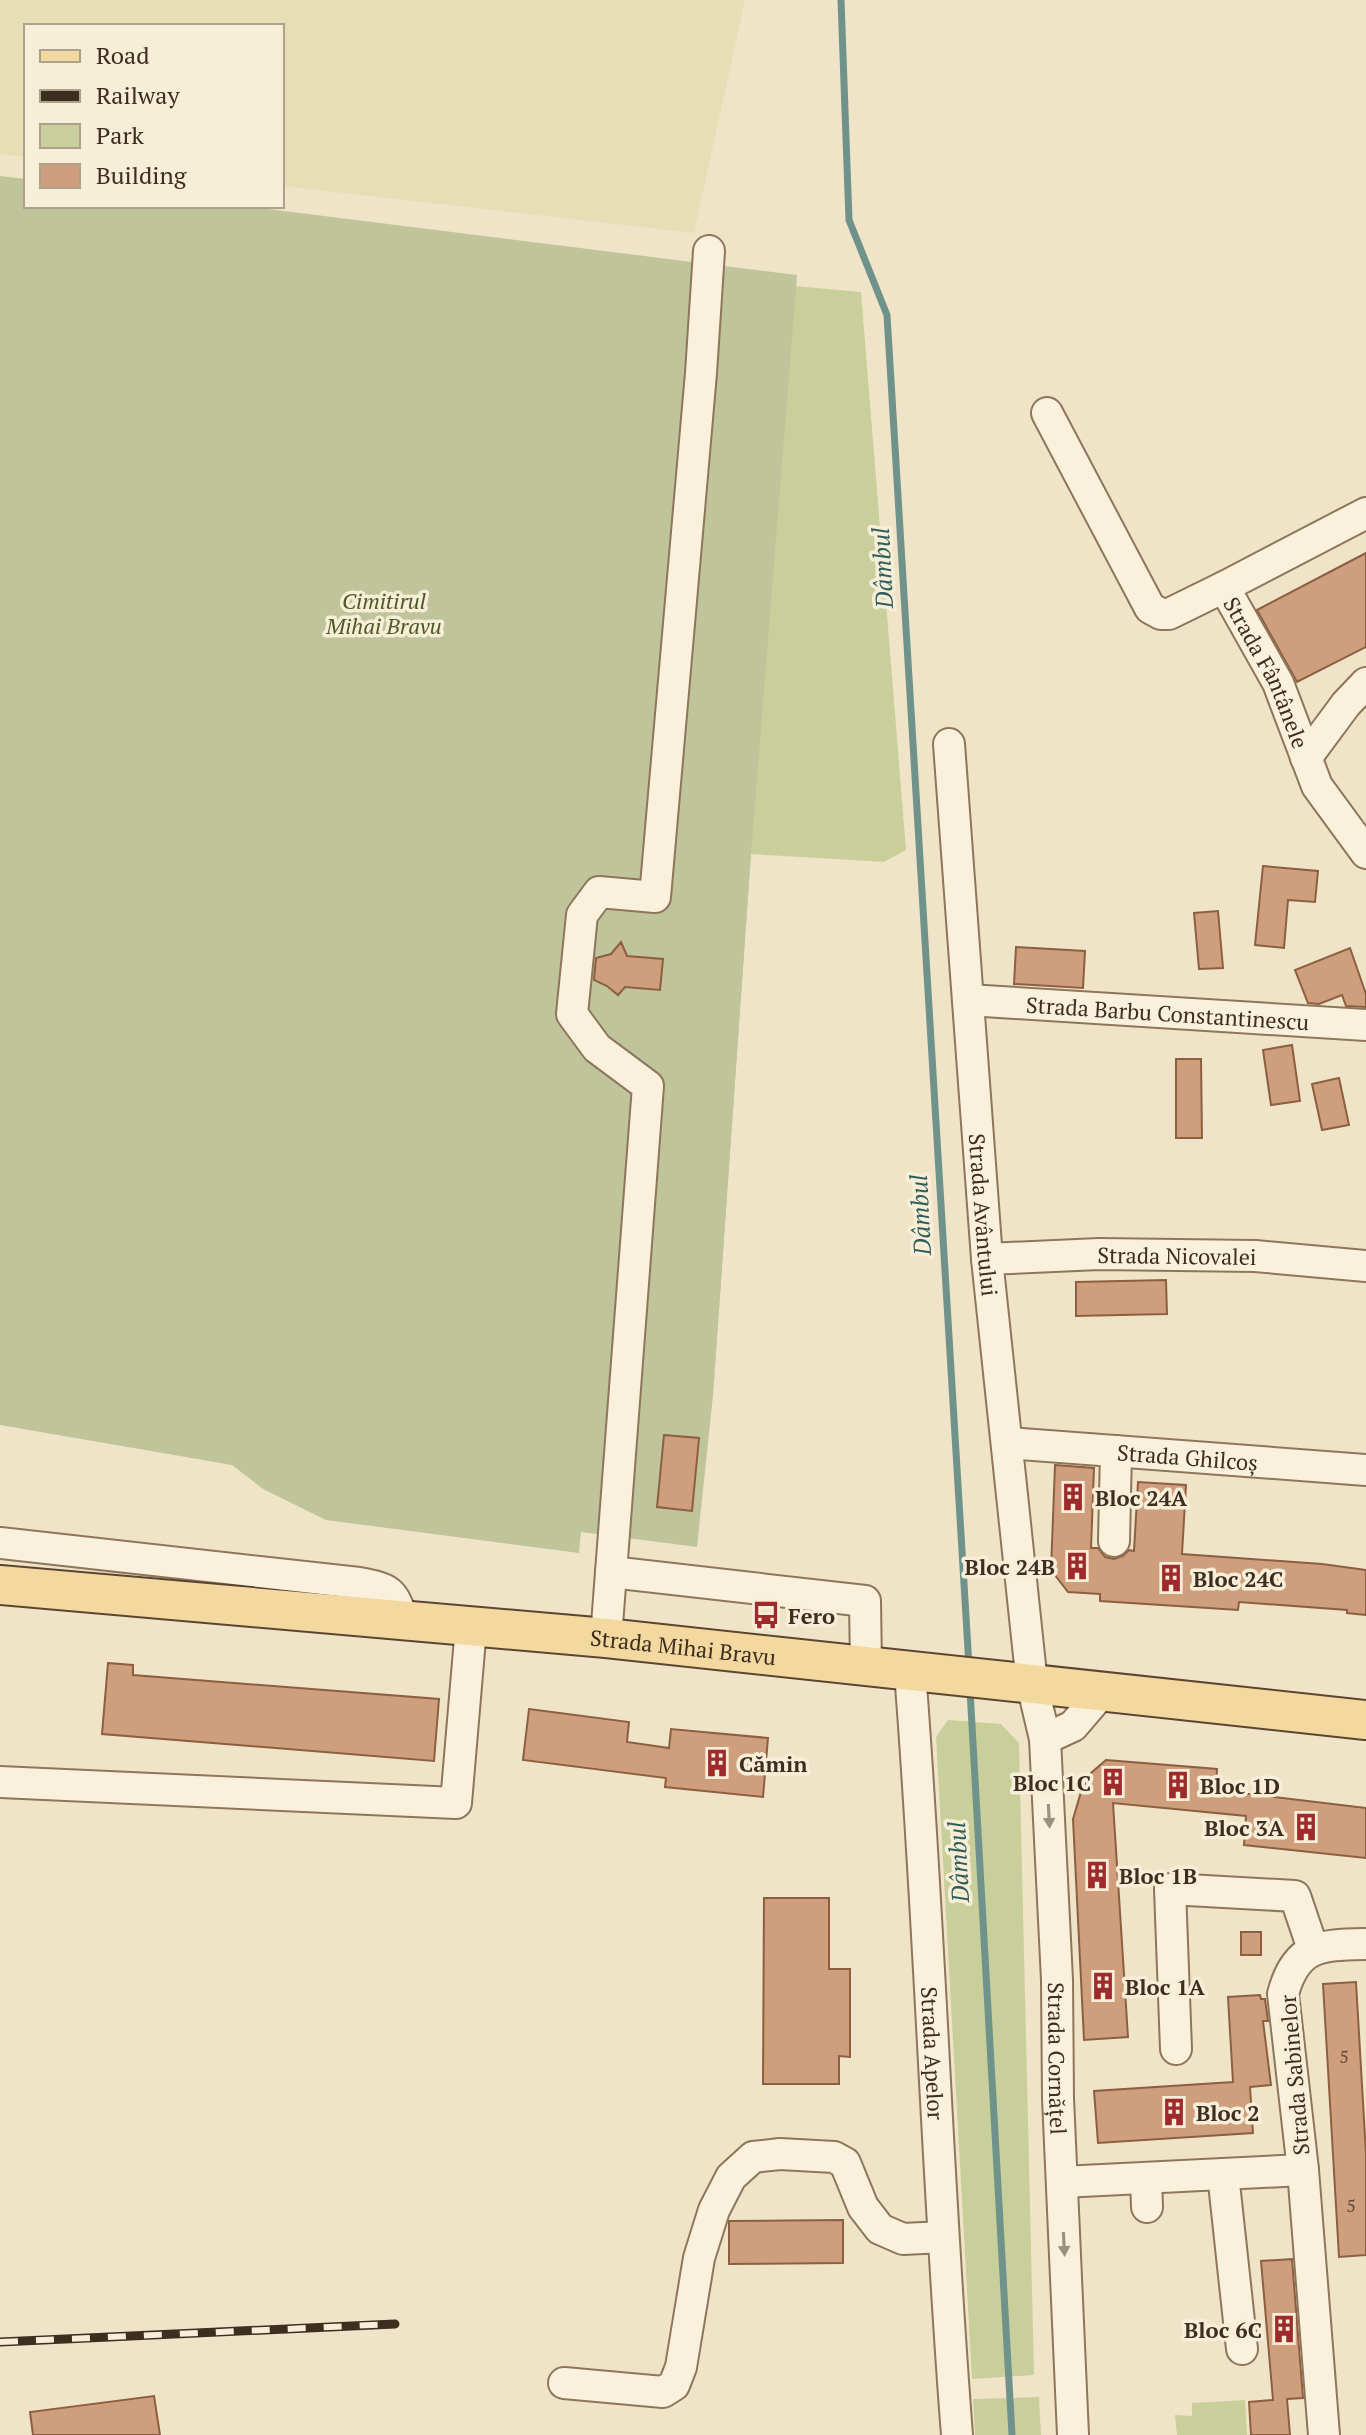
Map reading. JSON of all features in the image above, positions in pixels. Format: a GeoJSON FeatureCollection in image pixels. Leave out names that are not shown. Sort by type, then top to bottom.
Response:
{"type":"FeatureCollection","features":[{"type":"Feature","properties":{"kind":"main road","name":"Strada Mihai Bravu"},"geometry":{"type":"LineString","coordinates":[[0,1585],[606,1638],[1366,1720]]}},
{"type":"Feature","properties":{"kind":"street"},"geometry":{"type":"LineString","coordinates":[[606,1638],[648,1086],[597,1048],[572,1014],[582,915],[599,892],[655,897],[700,388],[709,251]]}},
{"type":"Feature","properties":{"kind":"street"},"geometry":{"type":"LineString","coordinates":[[1047,413],[1150,608],[1161,614],[1169,614],[1224,587]]}},
{"type":"Feature","properties":{"kind":"street","name":"Strada Fântânele"},"geometry":{"type":"LineString","coordinates":[[1366,513],[1224,587],[1278,683],[1317,786],[1366,853]]}},
{"type":"Feature","properties":{"kind":"street"},"geometry":{"type":"LineString","coordinates":[[1306,758],[1346,704],[1366,683]]}},
{"type":"Feature","properties":{"kind":"street","name":"Strada Avântului"},"geometry":{"type":"LineString","coordinates":[[949,744],[987,1259],[1008,1443],[1020,1683]]}},
{"type":"Feature","properties":{"kind":"street","name":"Strada Barbu Constantinescu"},"geometry":{"type":"LineString","coordinates":[[968,1000],[1366,1025]]}},
{"type":"Feature","properties":{"kind":"street","name":"Strada Nicovalei"},"geometry":{"type":"LineString","coordinates":[[987,1259],[1099,1254],[1255,1256],[1366,1266]]}},
{"type":"Feature","properties":{"kind":"street","name":"Strada Ghilcoș"},"geometry":{"type":"LineString","coordinates":[[1008,1443],[1366,1470]]}},
{"type":"Feature","properties":{"kind":"street"},"geometry":{"type":"LineString","coordinates":[[1114,1541],[1116,1451]]}},
{"type":"Feature","properties":{"kind":"street"},"geometry":{"type":"LineString","coordinates":[[0,1543],[359,1583],[384,1588],[394,1595],[403,1621]]}},
{"type":"Feature","properties":{"kind":"street"},"geometry":{"type":"LineString","coordinates":[[611,1572],[865,1601],[866,1667]]}},
{"type":"Feature","properties":{"kind":"street"},"geometry":{"type":"LineString","coordinates":[[0,1782],[456,1803],[471,1627]]}},
{"type":"Feature","properties":{"kind":"street","name":"Strada Apelor"},"geometry":{"type":"LineString","coordinates":[[910,1672],[924,1851],[943,2237],[957,2435]]}},
{"type":"Feature","properties":{"kind":"street","name":"Strada Cornățel"},"geometry":{"type":"LineString","coordinates":[[1020,1683],[1045,1739],[1073,2435]]}},
{"type":"Feature","properties":{"kind":"street"},"geometry":{"type":"LineString","coordinates":[[1045,1739],[1073,1726],[1103,1691]]}},
{"type":"Feature","properties":{"kind":"street"},"geometry":{"type":"LineString","coordinates":[[1176,2049],[1170,1889],[1295,1896],[1313,1949],[1366,1944]]}},
{"type":"Feature","properties":{"kind":"street","name":"Strada Sabinelor"},"geometry":{"type":"LineString","coordinates":[[1313,1949],[1300,1958],[1288,1976],[1283,1994],[1303,2170],[1324,2435]]}},
{"type":"Feature","properties":{"kind":"street"},"geometry":{"type":"LineString","coordinates":[[564,2383],[663,2392],[674,2385],[681,2367],[699,2258],[714,2210],[731,2177],[753,2157],[780,2154],[834,2157],[845,2163],[863,2207],[880,2229],[903,2239],[943,2237]]}},
{"type":"Feature","properties":{"kind":"street","name":"Strada Sabinelor"},"geometry":{"type":"LineString","coordinates":[[1062,2182],[1147,2193],[1223,2174],[1303,2170]]}},
{"type":"Feature","properties":{"kind":"street"},"geometry":{"type":"LineString","coordinates":[[1223,2174],[1242,2349]]}},
{"type":"Feature","properties":{"kind":"shaded area"},"geometry":{"type":"Polygon","coordinates":[[[0,0],[745,0],[694,233],[284,186],[284,24],[24,24],[24,157],[0,154],[0,0]]]}},
{"type":"Feature","properties":{"kind":"green space","name":"Cimitirul Mihai Bravu"},"geometry":{"type":"Polygon","coordinates":[[[0,176],[24,179],[24,208],[259,208],[797,275],[751,854],[713,1395],[697,1547],[581,1532],[579,1553],[326,1520],[263,1489],[232,1465],[0,1425],[0,176]]]}},
{"type":"Feature","properties":{"kind":"green space"},"geometry":{"type":"Polygon","coordinates":[[[728,280],[861,292],[906,850],[884,862],[751,854],[713,1395],[728,280]]]}},
{"type":"Feature","properties":{"kind":"green space"},"geometry":{"type":"Polygon","coordinates":[[[948,1720],[1001,1724],[1019,1743],[1034,2375],[972,2379],[936,1737],[948,1720]]]}},
{"type":"Feature","properties":{"kind":"green space"},"geometry":{"type":"Polygon","coordinates":[[[1039,2397],[1041,2435],[975,2435],[973,2399],[1039,2397]]]}},
{"type":"Feature","properties":{"kind":"green space"},"geometry":{"type":"Polygon","coordinates":[[[1245,2400],[1247,2435],[1177,2435],[1175,2415],[1192,2416],[1192,2403],[1245,2400]]]}},
{"type":"Feature","properties":{"kind":"building"},"geometry":{"type":"Polygon","coordinates":[[[1366,553],[1366,647],[1297,682],[1257,610],[1366,553]]]}},
{"type":"Feature","properties":{"kind":"building"},"geometry":{"type":"Polygon","coordinates":[[[1263,866],[1318,871],[1315,902],[1288,900],[1284,948],[1255,945],[1263,866]]]}},
{"type":"Feature","properties":{"kind":"building"},"geometry":{"type":"Polygon","coordinates":[[[1218,911],[1223,968],[1199,969],[1194,913],[1218,911]]]}},
{"type":"Feature","properties":{"kind":"building"},"geometry":{"type":"Polygon","coordinates":[[[621,942],[627,956],[663,959],[660,990],[625,987],[618,995],[594,980],[596,958],[611,954],[621,942]]]}},
{"type":"Feature","properties":{"kind":"building"},"geometry":{"type":"Polygon","coordinates":[[[1016,947],[1085,951],[1083,988],[1014,984],[1016,947]]]}},
{"type":"Feature","properties":{"kind":"building"},"geometry":{"type":"Polygon","coordinates":[[[1350,948],[1366,994],[1366,1007],[1346,1006],[1342,995],[1319,1004],[1308,1003],[1295,970],[1350,948]]]}},
{"type":"Feature","properties":{"kind":"building"},"geometry":{"type":"Polygon","coordinates":[[[1292,1045],[1300,1101],[1271,1105],[1263,1050],[1292,1045]]]}},
{"type":"Feature","properties":{"kind":"building"},"geometry":{"type":"Polygon","coordinates":[[[1176,1059],[1201,1059],[1202,1138],[1176,1138],[1176,1059]]]}},
{"type":"Feature","properties":{"kind":"building"},"geometry":{"type":"Polygon","coordinates":[[[1339,1078],[1349,1125],[1322,1130],[1312,1084],[1339,1078]]]}},
{"type":"Feature","properties":{"kind":"building"},"geometry":{"type":"Polygon","coordinates":[[[1166,1280],[1167,1314],[1076,1316],[1076,1282],[1166,1280]]]}},
{"type":"Feature","properties":{"kind":"building"},"geometry":{"type":"Polygon","coordinates":[[[664,1435],[699,1438],[692,1511],[657,1507],[664,1435]]]}},
{"type":"Feature","properties":{"kind":"building"},"geometry":{"type":"Polygon","coordinates":[[[1055,1465],[1094,1468],[1091,1548],[1098,1548],[1105,1557],[1114,1559],[1129,1550],[1134,1551],[1138,1482],[1186,1485],[1182,1554],[1366,1570],[1366,1615],[1347,1613],[1347,1610],[1239,1602],[1238,1610],[1100,1601],[1100,1594],[1068,1592],[1051,1570],[1055,1465]]]}},
{"type":"Feature","properties":{"kind":"building"},"geometry":{"type":"Polygon","coordinates":[[[108,1663],[133,1665],[133,1675],[439,1699],[434,1761],[102,1734],[108,1663]]]}},
{"type":"Feature","properties":{"kind":"building"},"geometry":{"type":"Polygon","coordinates":[[[529,1709],[629,1722],[627,1742],[669,1748],[671,1729],[768,1738],[763,1797],[665,1787],[666,1778],[523,1760],[529,1709]]]}},
{"type":"Feature","properties":{"kind":"building"},"geometry":{"type":"Polygon","coordinates":[[[1106,1760],[1217,1769],[1216,1790],[1366,1808],[1366,1858],[1244,1845],[1246,1816],[1113,1803],[1128,2037],[1084,2040],[1073,1819],[1091,1773],[1106,1760]]]}},
{"type":"Feature","properties":{"kind":"building"},"geometry":{"type":"Polygon","coordinates":[[[764,1898],[829,1898],[829,1969],[850,1969],[850,2057],[839,2056],[839,2084],[763,2084],[764,1898]]]}},
{"type":"Feature","properties":{"kind":"building"},"geometry":{"type":"Polygon","coordinates":[[[1241,1932],[1261,1932],[1261,1955],[1241,1955],[1241,1932]]]}},
{"type":"Feature","properties":{"kind":"building"},"geometry":{"type":"Polygon","coordinates":[[[1356,1982],[1366,2154],[1366,2255],[1339,2257],[1323,1984],[1356,1982]]]}},
{"type":"Feature","properties":{"kind":"building","name":"Bloc 2"},"geometry":{"type":"Polygon","coordinates":[[[1260,1995],[1261,1999],[1265,1999],[1268,2021],[1263,2021],[1271,2085],[1250,2087],[1253,2133],[1098,2143],[1094,2091],[1233,2082],[1228,1997],[1260,1995]]]}},
{"type":"Feature","properties":{"kind":"building"},"geometry":{"type":"Polygon","coordinates":[[[843,2220],[843,2263],[729,2264],[729,2221],[843,2220]]]}},
{"type":"Feature","properties":{"kind":"building","name":"Bloc 6C"},"geometry":{"type":"Polygon","coordinates":[[[1292,2259],[1303,2398],[1287,2399],[1290,2435],[1251,2435],[1249,2402],[1273,2400],[1261,2261],[1292,2259]]]}},
{"type":"Feature","properties":{"kind":"building"},"geometry":{"type":"Polygon","coordinates":[[[154,2396],[160,2435],[33,2435],[30,2412],[154,2396]]]}},
{"type":"Feature","properties":{"kind":"waterway","name":"Dâmbul"},"geometry":{"type":"LineString","coordinates":[[841,0],[849,220],[887,315],[969,1666]]}},
{"type":"Feature","properties":{"kind":"waterway","name":"Dâmbul"},"geometry":{"type":"LineString","coordinates":[[970,1690],[1012,2435]]}},
{"type":"Feature","properties":{"kind":"railway"},"geometry":{"type":"LineString","coordinates":[[0,2342],[395,2324]]}},
{"type":"Feature","properties":{"kind":"place","name":"Bloc 24A"},"geometry":{"type":"Point","coordinates":[1073,1497]}},
{"type":"Feature","properties":{"kind":"place","name":"Bloc 24B"},"geometry":{"type":"Point","coordinates":[1077,1566]}},
{"type":"Feature","properties":{"kind":"place","name":"Bloc 24C"},"geometry":{"type":"Point","coordinates":[1171,1578]}},
{"type":"Feature","properties":{"kind":"place","name":"Fero"},"geometry":{"type":"Point","coordinates":[766,1615]}},
{"type":"Feature","properties":{"kind":"place","name":"Cămin"},"geometry":{"type":"Point","coordinates":[717,1763]}},
{"type":"Feature","properties":{"kind":"place","name":"Bloc 1C"},"geometry":{"type":"Point","coordinates":[1113,1782]}},
{"type":"Feature","properties":{"kind":"place","name":"Bloc 1D"},"geometry":{"type":"Point","coordinates":[1178,1785]}},
{"type":"Feature","properties":{"kind":"place","name":"Bloc 3A"},"geometry":{"type":"Point","coordinates":[1306,1827]}},
{"type":"Feature","properties":{"kind":"place","name":"Bloc 1B"},"geometry":{"type":"Point","coordinates":[1097,1875]}},
{"type":"Feature","properties":{"kind":"place","name":"Bloc 1A"},"geometry":{"type":"Point","coordinates":[1103,1986]}},
{"type":"Feature","properties":{"kind":"place","name":"Bloc 2"},"geometry":{"type":"Point","coordinates":[1174,2112]}},
{"type":"Feature","properties":{"kind":"place","name":"Bloc 6C"},"geometry":{"type":"Point","coordinates":[1284,2329]}}]}
